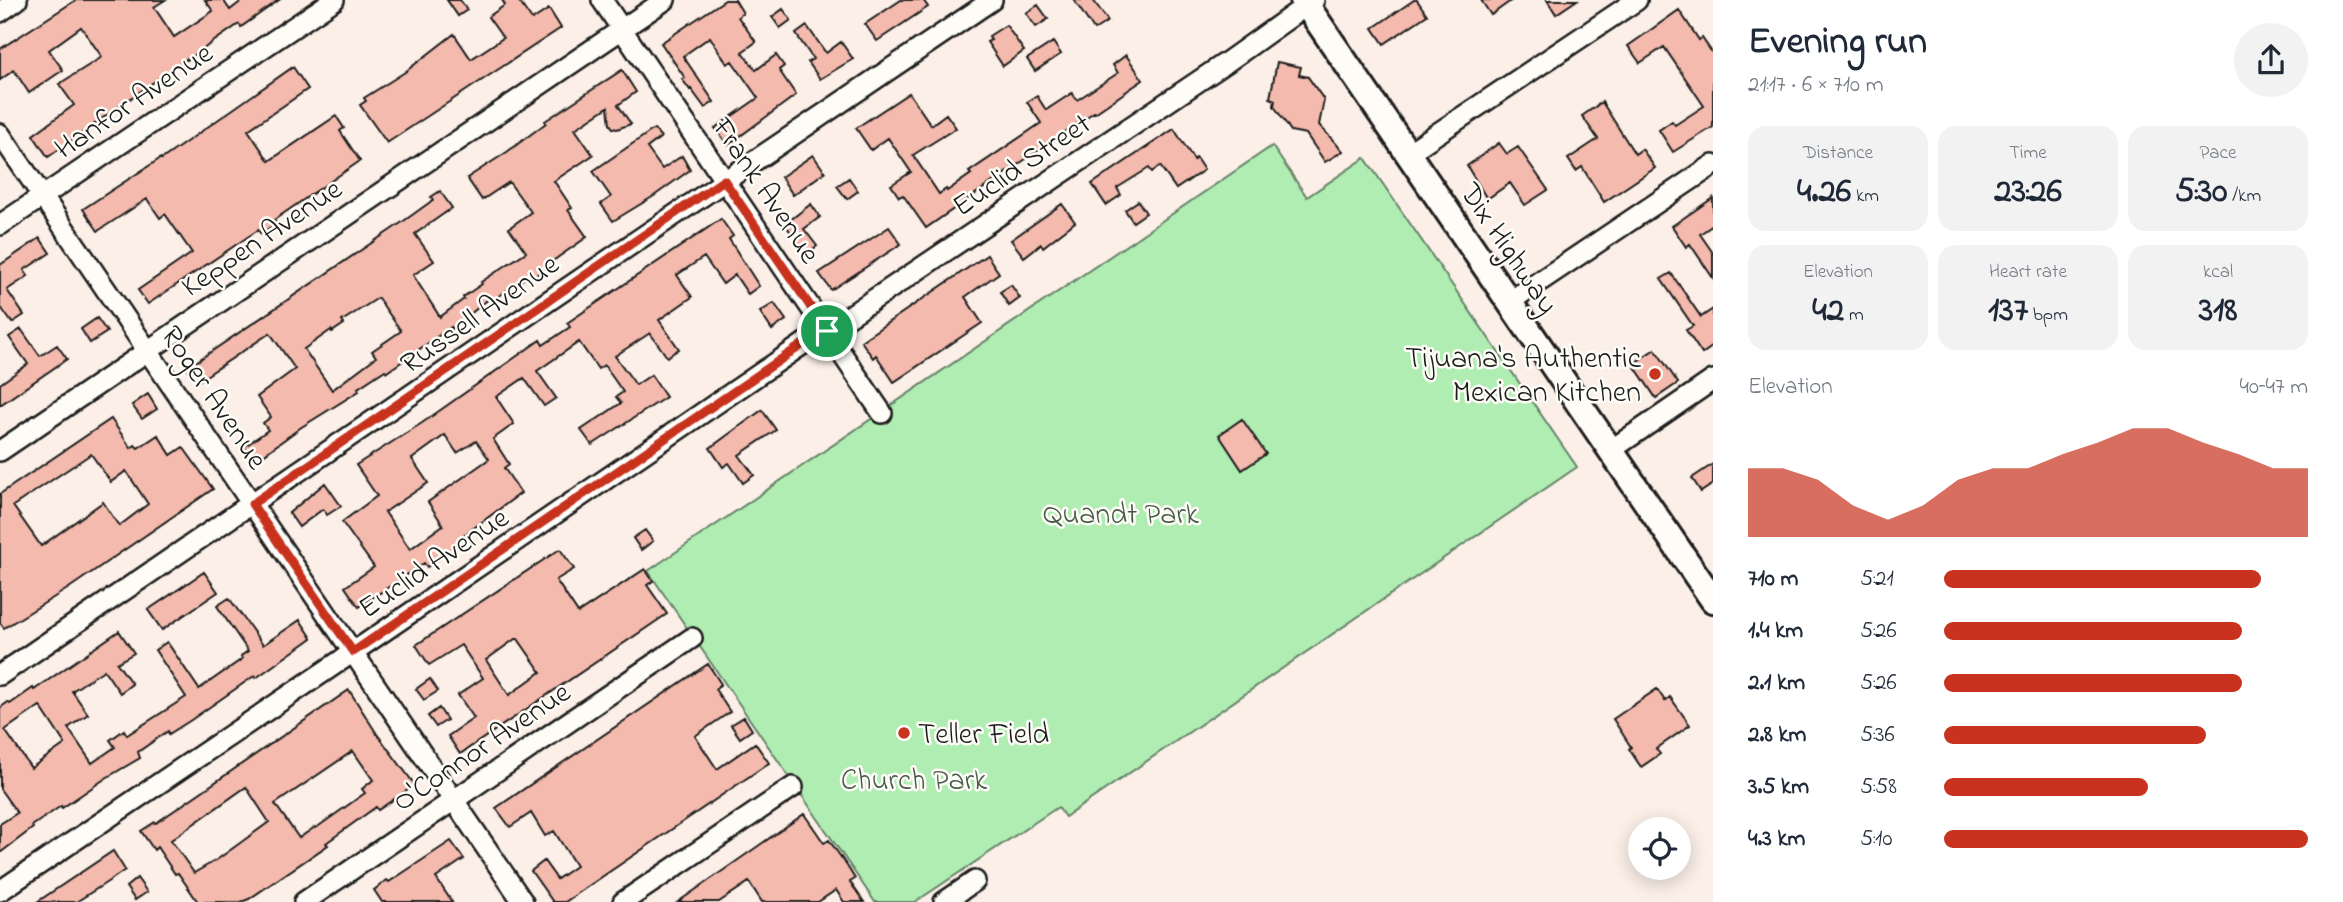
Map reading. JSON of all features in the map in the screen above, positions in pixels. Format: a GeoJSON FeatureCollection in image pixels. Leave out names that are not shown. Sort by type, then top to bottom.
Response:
{"type":"FeatureCollection","features":[{"type":"Feature","properties":{"kind":"main road","name":"Dix Highway"},"geometry":{"type":"LineString","coordinates":[[1308,2],[1509,302],[1712,596]]}},
{"type":"Feature","properties":{"kind":"street"},"geometry":{"type":"LineString","coordinates":[[0,12],[18,0]]}},
{"type":"Feature","properties":{"kind":"street","name":"Hanfor Avenue"},"geometry":{"type":"LineString","coordinates":[[0,225],[334,0]]}},
{"type":"Feature","properties":{"kind":"street","name":"Frank Avenue"},"geometry":{"type":"LineString","coordinates":[[602,0],[882,413]]}},
{"type":"Feature","properties":{"kind":"street","name":"Keppen Avenue"},"geometry":{"type":"LineString","coordinates":[[0,451],[665,0]]}},
{"type":"Feature","properties":{"kind":"street","name":"Russell Avenue"},"geometry":{"type":"LineString","coordinates":[[0,675],[992,0]]}},
{"type":"Feature","properties":{"kind":"street"},"geometry":{"type":"LineString","coordinates":[[1408,153],[1637,0]]}},
{"type":"Feature","properties":{"kind":"street","name":"Euclid Street"},"geometry":{"type":"LineString","coordinates":[[759,374],[1227,62],[1308,2]]}},
{"type":"Feature","properties":{"kind":"street","name":"Roger Avenue"},"geometry":{"type":"LineString","coordinates":[[0,134],[523,902]]}},
{"type":"Feature","properties":{"kind":"street"},"geometry":{"type":"LineString","coordinates":[[1509,302],[1713,165]]}},
{"type":"Feature","properties":{"kind":"street","name":"Euclid Avenue"},"geometry":{"type":"LineString","coordinates":[[0,891],[759,374]]}},
{"type":"Feature","properties":{"kind":"street"},"geometry":{"type":"LineString","coordinates":[[1611,450],[1713,380]]}},
{"type":"Feature","properties":{"kind":"street","name":"O'Connor Avenue"},"geometry":{"type":"LineString","coordinates":[[304,902],[692,638]]}},
{"type":"Feature","properties":{"kind":"street"},"geometry":{"type":"LineString","coordinates":[[623,902],[793,787]]}},
{"type":"Feature","properties":{"kind":"street"},"geometry":{"type":"LineString","coordinates":[[944,902],[975,881]]}},
{"type":"Feature","properties":{"kind":"green space","name":"Quandt Park"},"geometry":{"type":"Polygon","coordinates":[[[1272,146],[1307,197],[1365,158],[1577,467],[1065,817],[1058,807],[915,902],[875,902],[648,571],[1272,146]]]}},
{"type":"Feature","properties":{"kind":"building"},"geometry":{"type":"Polygon","coordinates":[[[76,0],[165,0],[154,7],[174,37],[213,11],[205,0],[223,0],[230,10],[243,0],[279,0],[241,27],[239,24],[186,59],[48,157],[33,135],[74,105],[59,84],[102,57],[81,27],[49,50],[63,70],[29,93],[14,70],[0,80],[0,49],[76,0]]]}},
{"type":"Feature","properties":{"kind":"building"},"geometry":{"type":"Polygon","coordinates":[[[447,0],[460,0],[467,10],[458,16],[447,0]]]}},
{"type":"Feature","properties":{"kind":"building"},"geometry":{"type":"Polygon","coordinates":[[[502,0],[518,0],[532,20],[549,9],[561,28],[387,143],[360,105],[366,101],[364,98],[405,72],[454,34],[471,59],[503,38],[488,17],[505,5],[502,0]]]}},
{"type":"Feature","properties":{"kind":"building"},"geometry":{"type":"Polygon","coordinates":[[[725,0],[735,0],[743,13],[738,17],[756,42],[742,52],[756,70],[776,55],[784,66],[779,70],[796,95],[728,145],[715,128],[758,98],[732,61],[727,64],[710,37],[683,56],[714,102],[705,108],[682,79],[685,78],[661,43],[725,0]]]}},
{"type":"Feature","properties":{"kind":"building"},"geometry":{"type":"Polygon","coordinates":[[[901,0],[923,0],[928,7],[877,41],[865,24],[901,0]]]}},
{"type":"Feature","properties":{"kind":"building"},"geometry":{"type":"Polygon","coordinates":[[[1074,0],[1093,0],[1108,21],[1094,30],[1074,0]]]}},
{"type":"Feature","properties":{"kind":"building"},"geometry":{"type":"Polygon","coordinates":[[[1417,0],[1427,15],[1384,44],[1373,28],[1417,0]]]}},
{"type":"Feature","properties":{"kind":"building"},"geometry":{"type":"Polygon","coordinates":[[[1481,0],[1512,0],[1491,15],[1481,0]]]}},
{"type":"Feature","properties":{"kind":"building"},"geometry":{"type":"Polygon","coordinates":[[[1547,0],[1577,0],[1556,14],[1547,0]]]}},
{"type":"Feature","properties":{"kind":"building"},"geometry":{"type":"Polygon","coordinates":[[[1038,5],[1048,19],[1036,27],[1026,13],[1038,5]]]}},
{"type":"Feature","properties":{"kind":"building"},"geometry":{"type":"Polygon","coordinates":[[[783,9],[791,20],[780,28],[772,17],[783,9]]]}},
{"type":"Feature","properties":{"kind":"building"},"geometry":{"type":"Polygon","coordinates":[[[1679,10],[1699,40],[1702,38],[1713,54],[1713,127],[1673,152],[1659,130],[1672,121],[1675,125],[1704,106],[1664,47],[1640,63],[1628,46],[1679,10]]]}},
{"type":"Feature","properties":{"kind":"building"},"geometry":{"type":"Polygon","coordinates":[[[1006,25],[1024,51],[1003,66],[987,42],[991,40],[989,36],[1006,25]]]}},
{"type":"Feature","properties":{"kind":"building"},"geometry":{"type":"Polygon","coordinates":[[[807,26],[826,53],[841,42],[853,59],[820,79],[808,62],[813,59],[796,34],[807,26]]]}},
{"type":"Feature","properties":{"kind":"building"},"geometry":{"type":"Polygon","coordinates":[[[1053,42],[1061,54],[1035,71],[1027,59],[1053,42]]]}},
{"type":"Feature","properties":{"kind":"building"},"geometry":{"type":"Polygon","coordinates":[[[1126,55],[1143,80],[926,228],[903,195],[899,197],[891,185],[911,172],[888,138],[871,150],[856,128],[909,93],[931,125],[946,114],[956,128],[913,155],[939,194],[946,189],[947,191],[971,174],[969,172],[1041,123],[1027,102],[1037,96],[1046,110],[1072,93],[1077,100],[1118,73],[1113,65],[1126,55]]]}},
{"type":"Feature","properties":{"kind":"building"},"geometry":{"type":"Polygon","coordinates":[[[1277,62],[1301,67],[1299,75],[1308,77],[1324,100],[1319,125],[1343,151],[1325,162],[1306,134],[1291,131],[1274,106],[1275,100],[1270,98],[1277,62]]]}},
{"type":"Feature","properties":{"kind":"building"},"geometry":{"type":"Polygon","coordinates":[[[293,67],[308,89],[248,130],[269,161],[336,116],[344,128],[340,131],[360,161],[274,220],[276,223],[261,234],[258,230],[148,304],[138,290],[192,253],[165,214],[160,218],[147,199],[98,231],[83,209],[162,159],[293,67]]]}},
{"type":"Feature","properties":{"kind":"building"},"geometry":{"type":"Polygon","coordinates":[[[622,70],[636,92],[618,105],[631,124],[613,128],[608,107],[575,129],[593,155],[554,181],[572,208],[568,210],[587,237],[535,276],[532,273],[493,300],[491,297],[452,329],[451,327],[387,372],[385,370],[358,388],[359,391],[300,428],[255,461],[244,447],[268,430],[263,423],[271,417],[257,397],[295,369],[270,333],[197,382],[187,368],[401,223],[433,200],[431,197],[440,191],[452,208],[415,234],[434,261],[413,275],[440,317],[482,284],[481,282],[526,252],[509,228],[531,212],[509,182],[482,200],[467,178],[507,152],[546,123],[545,121],[622,70]],[[378,298],[342,321],[344,324],[304,349],[332,390],[376,357],[372,351],[401,331],[378,298]]]}},
{"type":"Feature","properties":{"kind":"building"},"geometry":{"type":"Polygon","coordinates":[[[1602,102],[1635,154],[1642,149],[1655,168],[1604,202],[1582,167],[1576,171],[1568,159],[1598,139],[1582,116],[1602,102]]]}},
{"type":"Feature","properties":{"kind":"building"},"geometry":{"type":"Polygon","coordinates":[[[654,129],[661,137],[647,148],[662,169],[682,156],[690,170],[613,221],[601,204],[611,197],[593,171],[654,129]]]}},
{"type":"Feature","properties":{"kind":"building"},"geometry":{"type":"Polygon","coordinates":[[[1174,129],[1194,160],[1196,158],[1204,170],[1176,189],[1160,166],[1152,172],[1149,168],[1117,188],[1121,195],[1106,205],[1092,184],[1174,129]]]}},
{"type":"Feature","properties":{"kind":"building"},"geometry":{"type":"Polygon","coordinates":[[[1499,143],[1507,154],[1518,147],[1548,190],[1525,205],[1510,183],[1487,199],[1467,166],[1499,143]]]}},
{"type":"Feature","properties":{"kind":"building"},"geometry":{"type":"Polygon","coordinates":[[[813,155],[825,172],[793,195],[781,177],[813,155]]]}},
{"type":"Feature","properties":{"kind":"building"},"geometry":{"type":"Polygon","coordinates":[[[849,178],[858,191],[847,199],[837,186],[849,178]]]}},
{"type":"Feature","properties":{"kind":"building"},"geometry":{"type":"Polygon","coordinates":[[[1713,198],[1713,225],[1700,234],[1713,253],[1713,278],[1690,244],[1686,247],[1672,226],[1713,198]]]}},
{"type":"Feature","properties":{"kind":"building"},"geometry":{"type":"Polygon","coordinates":[[[1138,201],[1146,213],[1133,222],[1125,210],[1138,201]]]}},
{"type":"Feature","properties":{"kind":"building"},"geometry":{"type":"Polygon","coordinates":[[[811,204],[820,217],[804,229],[817,246],[806,254],[785,224],[811,204]]]}},
{"type":"Feature","properties":{"kind":"building"},"geometry":{"type":"Polygon","coordinates":[[[1062,204],[1075,222],[1043,247],[1041,244],[1024,257],[1011,240],[1062,204]]]}},
{"type":"Feature","properties":{"kind":"building"},"geometry":{"type":"Polygon","coordinates":[[[721,219],[733,236],[729,239],[759,286],[748,294],[735,275],[723,284],[704,257],[677,275],[692,297],[659,320],[679,349],[667,357],[650,333],[615,356],[636,385],[651,375],[666,397],[592,445],[581,430],[621,403],[616,397],[623,392],[604,365],[598,369],[579,342],[537,371],[556,398],[544,406],[524,378],[496,397],[514,424],[493,439],[509,464],[504,468],[521,493],[459,539],[461,542],[440,558],[427,567],[424,563],[359,607],[345,587],[374,567],[342,522],[377,496],[356,465],[422,423],[540,340],[543,345],[570,327],[567,323],[721,219]],[[445,435],[412,459],[428,483],[385,512],[410,549],[443,525],[428,502],[489,459],[476,441],[457,453],[445,435]]]}},
{"type":"Feature","properties":{"kind":"building"},"geometry":{"type":"Polygon","coordinates":[[[889,227],[901,244],[831,290],[819,273],[889,227]]]}},
{"type":"Feature","properties":{"kind":"building"},"geometry":{"type":"Polygon","coordinates":[[[40,238],[50,253],[24,270],[28,276],[7,290],[24,315],[12,323],[0,306],[0,265],[40,238]]]}},
{"type":"Feature","properties":{"kind":"building"},"geometry":{"type":"Polygon","coordinates":[[[987,255],[999,273],[965,297],[982,323],[894,382],[876,355],[873,358],[861,341],[987,255]]]}},
{"type":"Feature","properties":{"kind":"building"},"geometry":{"type":"Polygon","coordinates":[[[1671,273],[1701,317],[1713,309],[1713,346],[1702,354],[1686,330],[1693,326],[1661,279],[1671,273]]]}},
{"type":"Feature","properties":{"kind":"building"},"geometry":{"type":"Polygon","coordinates":[[[1011,285],[1020,298],[1009,306],[1000,292],[1011,285]]]}},
{"type":"Feature","properties":{"kind":"building"},"geometry":{"type":"Polygon","coordinates":[[[774,303],[786,320],[772,330],[760,312],[774,303]]]}},
{"type":"Feature","properties":{"kind":"building"},"geometry":{"type":"Polygon","coordinates":[[[97,318],[107,332],[90,343],[81,329],[97,318]]]}},
{"type":"Feature","properties":{"kind":"building"},"geometry":{"type":"Polygon","coordinates":[[[21,329],[40,356],[57,345],[67,359],[0,405],[0,384],[28,364],[9,337],[21,329]]]}},
{"type":"Feature","properties":{"kind":"building","name":"Tijuana's Authentic Mexican Kitchen"},"geometry":{"type":"Polygon","coordinates":[[[1655,349],[1678,383],[1656,398],[1633,364],[1655,349]]]}},
{"type":"Feature","properties":{"kind":"building"},"geometry":{"type":"Polygon","coordinates":[[[148,394],[157,409],[142,419],[132,405],[148,394]]]}},
{"type":"Feature","properties":{"kind":"building"},"geometry":{"type":"Polygon","coordinates":[[[762,410],[776,430],[739,455],[754,475],[743,483],[729,463],[723,467],[710,448],[762,410]]]}},
{"type":"Feature","properties":{"kind":"building"},"geometry":{"type":"Polygon","coordinates":[[[111,419],[131,448],[135,445],[138,448],[158,435],[171,455],[183,447],[213,489],[69,588],[4,628],[0,623],[0,494],[111,419]],[[91,454],[13,506],[41,546],[103,502],[119,526],[148,504],[126,471],[111,482],[91,454]]]}},
{"type":"Feature","properties":{"kind":"building"},"geometry":{"type":"Polygon","coordinates":[[[1242,419],[1266,454],[1242,470],[1219,435],[1242,419]]]}},
{"type":"Feature","properties":{"kind":"building"},"geometry":{"type":"Polygon","coordinates":[[[1713,464],[1713,484],[1701,492],[1692,478],[1713,464]]]}},
{"type":"Feature","properties":{"kind":"building"},"geometry":{"type":"Polygon","coordinates":[[[325,483],[341,506],[327,515],[323,509],[299,527],[289,513],[325,483]]]}},
{"type":"Feature","properties":{"kind":"building"},"geometry":{"type":"Polygon","coordinates":[[[645,530],[653,541],[641,550],[633,538],[645,530]]]}},
{"type":"Feature","properties":{"kind":"building"},"geometry":{"type":"Polygon","coordinates":[[[560,549],[574,569],[556,580],[578,613],[645,569],[653,581],[647,585],[667,614],[460,754],[448,736],[474,718],[458,695],[483,678],[461,645],[429,665],[416,645],[560,549]],[[518,639],[486,660],[509,695],[541,672],[518,639]]]}},
{"type":"Feature","properties":{"kind":"building"},"geometry":{"type":"Polygon","coordinates":[[[204,572],[218,592],[162,630],[148,610],[204,572]]]}},
{"type":"Feature","properties":{"kind":"building"},"geometry":{"type":"Polygon","coordinates":[[[229,598],[263,645],[300,620],[312,638],[191,720],[169,734],[168,731],[138,752],[140,758],[62,808],[61,806],[0,853],[0,824],[17,813],[0,789],[0,708],[33,688],[34,690],[119,631],[134,653],[117,663],[132,684],[120,693],[104,670],[72,691],[88,714],[68,728],[92,763],[115,747],[110,740],[124,730],[127,735],[186,697],[155,650],[167,642],[199,689],[242,659],[241,656],[248,651],[217,606],[229,598]],[[40,706],[5,730],[31,768],[65,744],[40,706]]]}},
{"type":"Feature","properties":{"kind":"building"},"geometry":{"type":"Polygon","coordinates":[[[708,664],[721,684],[715,689],[730,712],[695,736],[717,769],[755,743],[769,763],[565,902],[553,902],[531,871],[544,861],[557,879],[576,866],[554,831],[545,836],[531,813],[510,827],[496,808],[708,664]]]}},
{"type":"Feature","properties":{"kind":"building"},"geometry":{"type":"Polygon","coordinates":[[[430,679],[438,691],[424,700],[416,689],[430,679]]]}},
{"type":"Feature","properties":{"kind":"building"},"geometry":{"type":"Polygon","coordinates":[[[1657,689],[1665,701],[1670,697],[1690,725],[1656,749],[1660,754],[1641,767],[1613,719],[1657,689]]]}},
{"type":"Feature","properties":{"kind":"building"},"geometry":{"type":"Polygon","coordinates":[[[349,690],[377,734],[415,785],[378,810],[376,807],[326,843],[328,845],[241,902],[198,902],[178,873],[175,874],[157,847],[154,850],[141,831],[349,690]],[[353,751],[275,804],[299,838],[365,793],[362,789],[373,780],[353,751]],[[246,787],[171,840],[194,873],[269,822],[246,787]]]}},
{"type":"Feature","properties":{"kind":"building"},"geometry":{"type":"Polygon","coordinates":[[[439,708],[447,720],[436,727],[428,716],[439,708]]]}},
{"type":"Feature","properties":{"kind":"building"},"geometry":{"type":"Polygon","coordinates":[[[744,717],[752,730],[740,738],[731,725],[744,717]]]}},
{"type":"Feature","properties":{"kind":"building"},"geometry":{"type":"Polygon","coordinates":[[[804,814],[824,843],[829,840],[847,866],[855,879],[850,882],[864,902],[844,902],[836,890],[818,902],[762,902],[749,882],[719,902],[678,902],[804,814]]]}},
{"type":"Feature","properties":{"kind":"building"},"geometry":{"type":"Polygon","coordinates":[[[451,841],[464,859],[436,878],[452,902],[382,902],[374,890],[451,841]]]}},
{"type":"Feature","properties":{"kind":"building"},"geometry":{"type":"Polygon","coordinates":[[[113,851],[125,870],[112,879],[76,902],[37,902],[113,851]]]}},
{"type":"Feature","properties":{"kind":"building"},"geometry":{"type":"Polygon","coordinates":[[[137,878],[147,892],[135,900],[126,887],[137,878]]]}},
{"type":"Feature","properties":{"kind":"place","name":"Tijuana's Authentic Mexican Kitchen"},"geometry":{"type":"Point","coordinates":[1655,374]}},
{"type":"Feature","properties":{"kind":"place","name":"Teller Field"},"geometry":{"type":"Point","coordinates":[904,733]}},
{"type":"Feature","properties":{"kind":"route"},"geometry":{"type":"LineString","coordinates":[[724,180],[827,331],[812,338],[353,652],[252,504],[724,180]]}},
{"type":"Feature","properties":{"kind":"park label","name":"Church Park"},"geometry":{"type":"Point","coordinates":[914,779]}}]}
